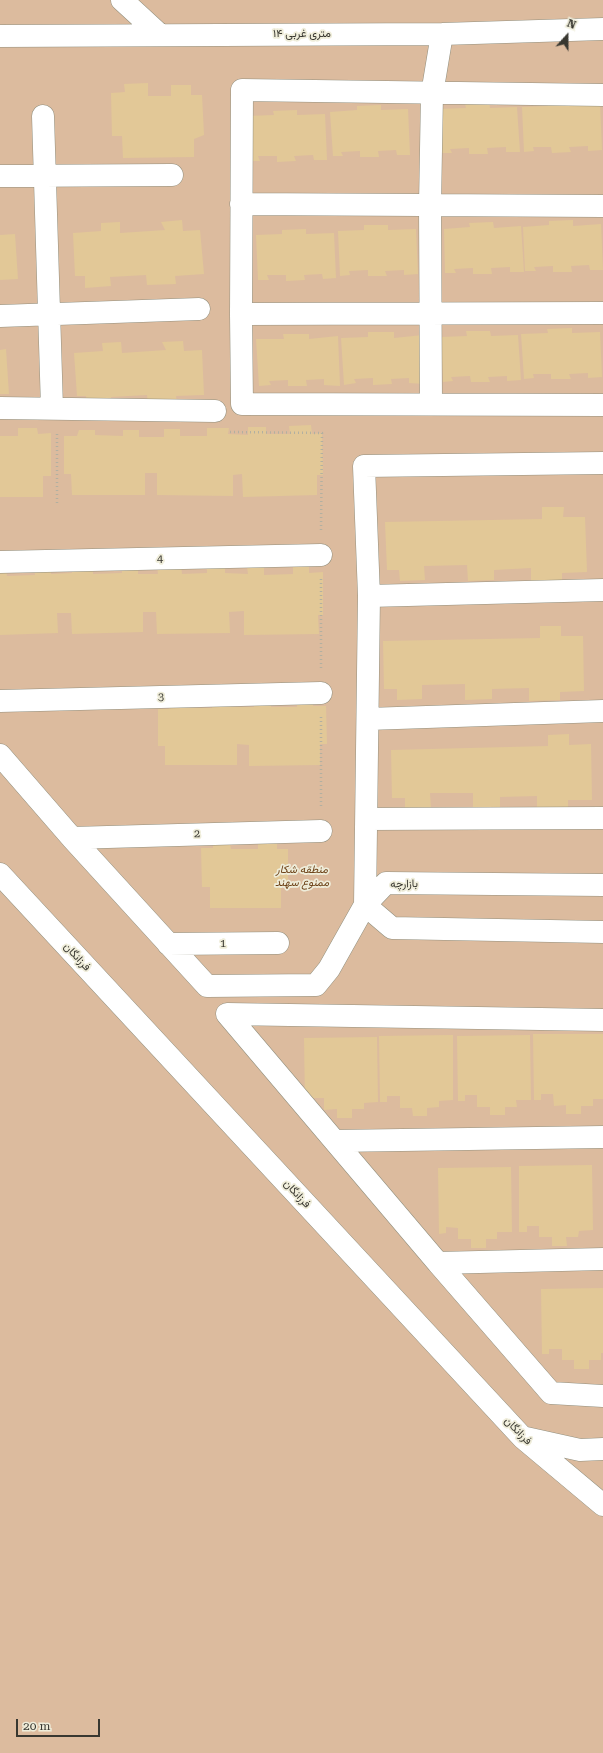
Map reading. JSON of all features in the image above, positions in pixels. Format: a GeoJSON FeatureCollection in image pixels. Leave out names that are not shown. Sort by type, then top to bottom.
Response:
{"type":"FeatureCollection","features":[{"type":"Feature","properties":{"kind":"street"},"geometry":{"type":"LineString","coordinates":[[122,0],[159,34]]}},
{"type":"Feature","properties":{"kind":"street","name":"۱۴ متری غربی"},"geometry":{"type":"LineString","coordinates":[[0,36],[159,34],[442,34],[603,29]]}},
{"type":"Feature","properties":{"kind":"street"},"geometry":{"type":"LineString","coordinates":[[431,403],[430,204],[432,94],[442,34]]}},
{"type":"Feature","properties":{"kind":"street"},"geometry":{"type":"LineString","coordinates":[[603,95],[432,94],[242,90],[241,204],[242,404],[431,403],[603,405]]}},
{"type":"Feature","properties":{"kind":"street"},"geometry":{"type":"LineString","coordinates":[[43,116],[52,408]]}},
{"type":"Feature","properties":{"kind":"street"},"geometry":{"type":"LineString","coordinates":[[0,176],[172,175]]}},
{"type":"Feature","properties":{"kind":"street"},"geometry":{"type":"LineString","coordinates":[[241,204],[603,206]]}},
{"type":"Feature","properties":{"kind":"street"},"geometry":{"type":"LineString","coordinates":[[0,316],[199,309]]}},
{"type":"Feature","properties":{"kind":"street"},"geometry":{"type":"LineString","coordinates":[[241,314],[603,313]]}},
{"type":"Feature","properties":{"kind":"street"},"geometry":{"type":"LineString","coordinates":[[0,408],[215,411]]}},
{"type":"Feature","properties":{"kind":"street"},"geometry":{"type":"LineString","coordinates":[[0,755],[72,838],[207,986],[316,985],[329,969],[365,905],[369,596],[364,466],[603,463]]}},
{"type":"Feature","properties":{"kind":"street","name":"4"},"geometry":{"type":"LineString","coordinates":[[0,562],[321,555]]}},
{"type":"Feature","properties":{"kind":"street"},"geometry":{"type":"LineString","coordinates":[[369,596],[603,590]]}},
{"type":"Feature","properties":{"kind":"street","name":"3"},"geometry":{"type":"LineString","coordinates":[[0,701],[321,693]]}},
{"type":"Feature","properties":{"kind":"street"},"geometry":{"type":"LineString","coordinates":[[368,719],[603,711]]}},
{"type":"Feature","properties":{"kind":"street"},"geometry":{"type":"LineString","coordinates":[[367,819],[603,818]]}},
{"type":"Feature","properties":{"kind":"street","name":"2"},"geometry":{"type":"LineString","coordinates":[[72,838],[321,831]]}},
{"type":"Feature","properties":{"kind":"street","name":"فرزانگان"},"geometry":{"type":"LineString","coordinates":[[0,874],[523,1438],[603,1505]]}},
{"type":"Feature","properties":{"kind":"street","name":"بازارچه"},"geometry":{"type":"LineString","coordinates":[[365,905],[386,883],[603,885]]}},
{"type":"Feature","properties":{"kind":"street"},"geometry":{"type":"LineString","coordinates":[[365,905],[392,928],[603,932]]}},
{"type":"Feature","properties":{"kind":"street","name":"1"},"geometry":{"type":"LineString","coordinates":[[168,944],[278,943]]}},
{"type":"Feature","properties":{"kind":"street"},"geometry":{"type":"LineString","coordinates":[[603,1020],[227,1014],[438,1263],[551,1393],[603,1396]]}},
{"type":"Feature","properties":{"kind":"street"},"geometry":{"type":"LineString","coordinates":[[335,1141],[603,1137]]}},
{"type":"Feature","properties":{"kind":"street"},"geometry":{"type":"LineString","coordinates":[[438,1263],[603,1259]]}},
{"type":"Feature","properties":{"kind":"street"},"geometry":{"type":"LineString","coordinates":[[523,1438],[580,1450],[603,1449]]}},
{"type":"Feature","properties":{"kind":"path"},"geometry":{"type":"LineString","coordinates":[[57,432],[57,505]]}},
{"type":"Feature","properties":{"kind":"green space","name":"منطقه شکار ممنوع سهند"},"geometry":{"type":"Polygon","coordinates":[[[0,0],[603,0],[603,1753],[0,1753],[0,0]]]}},
{"type":"Feature","properties":{"kind":"building"},"geometry":{"type":"Polygon","coordinates":[[[148,83],[148,96],[171,96],[171,85],[191,85],[191,95],[202,95],[204,135],[194,139],[194,157],[123,158],[122,136],[112,136],[111,93],[125,92],[124,84],[148,83]]]}},
{"type":"Feature","properties":{"kind":"building"},"geometry":{"type":"Polygon","coordinates":[[[572,101],[572,106],[600,104],[602,150],[588,151],[588,146],[569,147],[571,152],[552,153],[551,147],[533,147],[534,151],[524,152],[522,107],[548,106],[547,102],[572,101]]]}},
{"type":"Feature","properties":{"kind":"building"},"geometry":{"type":"Polygon","coordinates":[[[489,102],[490,108],[517,107],[520,152],[506,152],[506,147],[487,148],[488,154],[469,154],[469,148],[450,149],[452,153],[442,153],[439,109],[466,108],[465,104],[489,102]]]}},
{"type":"Feature","properties":{"kind":"building"},"geometry":{"type":"Polygon","coordinates":[[[381,105],[381,110],[408,109],[410,155],[397,155],[396,150],[378,151],[379,157],[360,157],[360,151],[341,152],[343,156],[333,156],[330,112],[357,110],[357,106],[381,105]]]}},
{"type":"Feature","properties":{"kind":"building"},"geometry":{"type":"Polygon","coordinates":[[[297,110],[297,115],[325,114],[327,160],[314,160],[313,155],[294,156],[296,161],[277,162],[277,156],[258,156],[260,161],[249,161],[247,116],[274,115],[273,111],[297,110]]]}},
{"type":"Feature","properties":{"kind":"building"},"geometry":{"type":"Polygon","coordinates":[[[182,220],[183,231],[200,230],[204,274],[175,276],[176,284],[147,285],[146,275],[110,277],[111,286],[85,288],[85,276],[75,276],[73,233],[101,231],[101,223],[120,222],[120,233],[165,230],[161,222],[182,220]]]}},
{"type":"Feature","properties":{"kind":"building"},"geometry":{"type":"Polygon","coordinates":[[[573,220],[573,226],[601,224],[603,270],[590,270],[589,265],[571,266],[572,272],[553,272],[553,266],[534,267],[536,271],[525,271],[523,227],[549,225],[549,221],[573,220]]]}},
{"type":"Feature","properties":{"kind":"building"},"geometry":{"type":"Polygon","coordinates":[[[493,222],[494,228],[521,226],[524,272],[510,272],[510,267],[491,268],[492,274],[473,274],[473,268],[454,269],[456,273],[445,273],[444,229],[470,227],[469,223],[493,222]]]}},
{"type":"Feature","properties":{"kind":"building"},"geometry":{"type":"Polygon","coordinates":[[[364,225],[388,225],[388,230],[416,229],[418,274],[404,275],[404,270],[385,271],[387,276],[368,276],[368,270],[349,271],[350,275],[340,276],[338,231],[364,230],[364,225]]]}},
{"type":"Feature","properties":{"kind":"building"},"geometry":{"type":"Polygon","coordinates":[[[306,229],[306,234],[334,233],[336,278],[323,279],[322,274],[304,275],[305,280],[286,281],[286,275],[267,275],[269,280],[258,280],[256,235],[282,234],[282,230],[306,229]]]}},
{"type":"Feature","properties":{"kind":"building"},"geometry":{"type":"Polygon","coordinates":[[[15,234],[18,279],[0,280],[0,235],[15,234]]]}},
{"type":"Feature","properties":{"kind":"building"},"geometry":{"type":"Polygon","coordinates":[[[572,328],[572,333],[600,332],[602,377],[588,378],[588,373],[569,374],[571,379],[551,379],[551,374],[533,374],[534,378],[524,379],[521,334],[548,333],[547,329],[572,328]]]}},
{"type":"Feature","properties":{"kind":"building"},"geometry":{"type":"Polygon","coordinates":[[[466,331],[490,331],[491,336],[518,335],[521,380],[507,381],[507,376],[488,377],[490,382],[471,382],[470,376],[451,377],[453,381],[443,382],[441,337],[467,336],[466,331]]]}},
{"type":"Feature","properties":{"kind":"building"},"geometry":{"type":"Polygon","coordinates":[[[368,332],[394,332],[394,338],[423,335],[425,384],[409,383],[409,378],[391,379],[392,384],[373,385],[373,378],[354,379],[356,383],[344,385],[341,338],[368,337],[368,332]]]}},
{"type":"Feature","properties":{"kind":"building"},"geometry":{"type":"Polygon","coordinates":[[[283,334],[309,334],[309,339],[338,336],[340,386],[324,385],[324,379],[306,380],[307,386],[288,386],[288,380],[269,381],[271,385],[259,386],[256,339],[284,339],[283,334]]]}},
{"type":"Feature","properties":{"kind":"building"},"geometry":{"type":"Polygon","coordinates":[[[183,341],[184,351],[202,350],[204,395],[176,396],[177,404],[148,405],[147,395],[111,397],[111,406],[87,407],[86,396],[77,396],[74,353],[103,351],[102,343],[121,342],[122,353],[166,350],[162,342],[183,341]]]}},
{"type":"Feature","properties":{"kind":"building"},"geometry":{"type":"Polygon","coordinates":[[[6,349],[9,394],[0,394],[0,350],[6,349]]]}},
{"type":"Feature","properties":{"kind":"building"},"geometry":{"type":"Polygon","coordinates":[[[311,425],[312,434],[322,433],[323,475],[317,475],[317,495],[243,497],[242,474],[233,475],[233,496],[157,495],[157,473],[145,473],[145,495],[72,495],[71,474],[64,474],[64,436],[77,436],[79,430],[95,430],[95,435],[123,436],[123,430],[139,430],[139,437],[164,437],[164,429],[180,429],[180,436],[207,436],[207,428],[229,428],[228,434],[248,435],[248,427],[266,427],[266,434],[290,434],[289,426],[311,425]]]}},
{"type":"Feature","properties":{"kind":"building"},"geometry":{"type":"Polygon","coordinates":[[[18,428],[37,428],[38,434],[51,433],[51,476],[43,476],[43,497],[0,497],[0,436],[18,436],[18,428]]]}},
{"type":"Feature","properties":{"kind":"building"},"geometry":{"type":"Polygon","coordinates":[[[542,507],[564,507],[563,517],[585,517],[587,572],[562,573],[562,581],[531,582],[531,568],[494,570],[494,580],[468,581],[467,565],[424,566],[425,580],[400,581],[399,570],[387,570],[385,522],[542,519],[542,507]]]}},
{"type":"Feature","properties":{"kind":"building"},"geometry":{"type":"Polygon","coordinates":[[[225,565],[225,573],[248,574],[247,567],[264,567],[264,575],[293,574],[293,566],[309,566],[309,573],[323,572],[323,615],[318,615],[319,634],[244,635],[244,611],[229,612],[230,633],[157,634],[156,612],[143,612],[143,632],[72,634],[71,613],[57,613],[58,633],[0,635],[0,570],[6,570],[7,576],[35,575],[34,569],[51,568],[51,574],[72,573],[72,567],[93,567],[93,574],[122,573],[122,567],[138,567],[138,574],[158,574],[157,566],[181,566],[182,574],[207,573],[207,566],[225,565]]]}},
{"type":"Feature","properties":{"kind":"building"},"geometry":{"type":"Polygon","coordinates":[[[540,626],[561,626],[561,636],[583,636],[584,691],[560,692],[560,700],[529,701],[529,688],[492,689],[492,699],[465,700],[465,684],[422,685],[422,699],[397,700],[397,689],[384,689],[383,641],[540,638],[540,626]]]}},
{"type":"Feature","properties":{"kind":"building"},"geometry":{"type":"Polygon","coordinates":[[[297,699],[313,699],[313,706],[326,706],[327,744],[320,744],[320,765],[249,766],[249,745],[237,744],[237,765],[165,765],[165,746],[158,746],[158,709],[169,709],[169,702],[185,702],[185,708],[212,708],[212,701],[231,701],[231,707],[254,707],[253,701],[271,700],[271,707],[297,707],[297,699]]]}},
{"type":"Feature","properties":{"kind":"building"},"geometry":{"type":"Polygon","coordinates":[[[569,734],[569,745],[591,744],[592,800],[568,800],[568,809],[537,810],[537,796],[500,797],[500,808],[473,808],[473,793],[430,793],[431,808],[405,808],[405,798],[392,798],[391,750],[548,746],[548,735],[569,734]]]}},
{"type":"Feature","properties":{"kind":"building"},"geometry":{"type":"Polygon","coordinates":[[[213,842],[230,843],[231,849],[258,849],[258,843],[277,842],[277,849],[288,849],[288,886],[281,886],[281,908],[210,908],[210,887],[202,887],[201,848],[213,848],[213,842]]]}},
{"type":"Feature","properties":{"kind":"building"},"geometry":{"type":"Polygon","coordinates":[[[533,1034],[603,1034],[603,1099],[593,1099],[593,1106],[581,1106],[581,1114],[566,1114],[566,1105],[554,1106],[553,1094],[541,1094],[541,1100],[534,1100],[533,1034]]]}},
{"type":"Feature","properties":{"kind":"building"},"geometry":{"type":"Polygon","coordinates":[[[453,1035],[453,1100],[439,1101],[439,1107],[427,1108],[427,1116],[413,1116],[412,1108],[400,1108],[400,1096],[387,1096],[387,1102],[380,1102],[379,1036],[453,1035]]]}},
{"type":"Feature","properties":{"kind":"building"},"geometry":{"type":"Polygon","coordinates":[[[530,1035],[531,1100],[516,1100],[517,1107],[505,1107],[505,1115],[490,1115],[490,1107],[477,1107],[477,1095],[465,1095],[465,1101],[458,1101],[457,1036],[530,1035]]]}},
{"type":"Feature","properties":{"kind":"building"},"geometry":{"type":"Polygon","coordinates":[[[377,1037],[378,1102],[364,1103],[364,1109],[352,1109],[352,1118],[337,1118],[337,1109],[324,1110],[324,1098],[312,1098],[305,1104],[304,1038],[377,1037]]]}},
{"type":"Feature","properties":{"kind":"building"},"geometry":{"type":"Polygon","coordinates":[[[592,1165],[593,1230],[579,1231],[578,1237],[566,1237],[567,1246],[552,1246],[552,1237],[539,1237],[539,1226],[527,1226],[527,1232],[519,1232],[519,1166],[592,1165]]]}},
{"type":"Feature","properties":{"kind":"building"},"geometry":{"type":"Polygon","coordinates":[[[511,1167],[512,1232],[497,1232],[497,1239],[486,1239],[486,1248],[471,1248],[471,1239],[458,1239],[458,1228],[446,1227],[446,1233],[439,1234],[438,1168],[511,1167]]]}},
{"type":"Feature","properties":{"kind":"building"},"geometry":{"type":"Polygon","coordinates":[[[603,1288],[603,1353],[601,1353],[601,1360],[589,1360],[589,1369],[574,1369],[574,1360],[562,1360],[562,1349],[549,1349],[549,1354],[542,1354],[541,1289],[603,1288]]]}}]}
